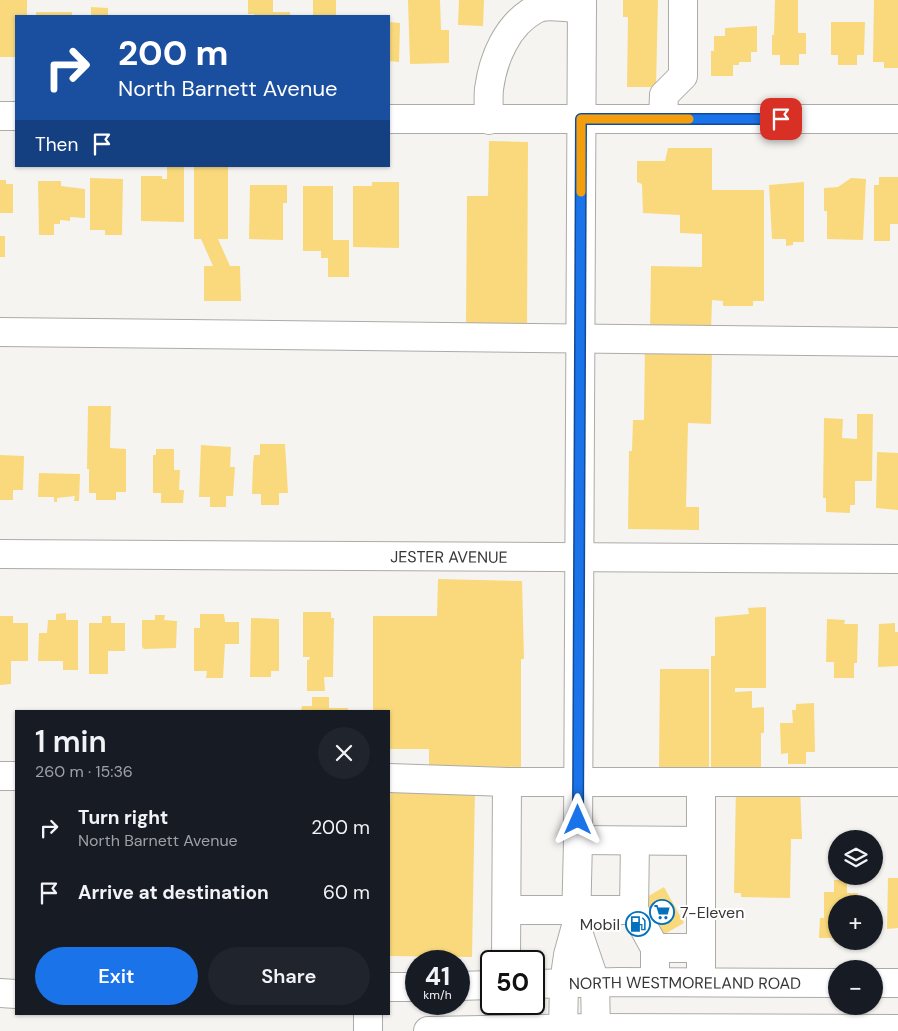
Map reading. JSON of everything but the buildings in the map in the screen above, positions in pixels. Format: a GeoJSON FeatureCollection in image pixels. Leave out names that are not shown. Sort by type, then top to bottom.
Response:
{"type":"FeatureCollection","features":[{"type":"Feature","properties":{"kind":"main road"},"geometry":{"type":"LineString","coordinates":[[663,119],[664,95],[683,76],[683,0]]}},
{"type":"Feature","properties":{"kind":"main road"},"geometry":{"type":"LineString","coordinates":[[489,120],[489,90],[497,54],[517,24],[536,9],[582,4],[578,840],[576,918],[564,983],[563,1030]]}},
{"type":"Feature","properties":{"kind":"main road"},"geometry":{"type":"LineString","coordinates":[[0,116],[15,116]]}},
{"type":"Feature","properties":{"kind":"main road"},"geometry":{"type":"LineString","coordinates":[[390,119],[898,119]]}},
{"type":"Feature","properties":{"kind":"main road"},"geometry":{"type":"LineString","coordinates":[[0,332],[898,342]]}},
{"type":"Feature","properties":{"kind":"main road","name":"JESTER AVENUE"},"geometry":{"type":"LineString","coordinates":[[0,554],[898,559]]}},
{"type":"Feature","properties":{"kind":"main road"},"geometry":{"type":"LineString","coordinates":[[0,776],[15,776]]}},
{"type":"Feature","properties":{"kind":"main road"},"geometry":{"type":"LineString","coordinates":[[390,778],[507,782],[898,782]]}},
{"type":"Feature","properties":{"kind":"main road"},"geometry":{"type":"LineString","coordinates":[[506,950],[507,782]]}},
{"type":"Feature","properties":{"kind":"main road"},"geometry":{"type":"LineString","coordinates":[[701,782],[701,982]]}},
{"type":"Feature","properties":{"kind":"main road"},"geometry":{"type":"LineString","coordinates":[[578,840],[701,841]]}},
{"type":"Feature","properties":{"kind":"main road"},"geometry":{"type":"LineString","coordinates":[[635,841],[634,910],[655,948],[655,982]]}},
{"type":"Feature","properties":{"kind":"main road"},"geometry":{"type":"LineString","coordinates":[[507,910],[576,918],[634,910]]}},
{"type":"Feature","properties":{"kind":"main road"},"geometry":{"type":"LineString","coordinates":[[576,918],[594,982],[596,1029]]}},
{"type":"Feature","properties":{"kind":"main road"},"geometry":{"type":"LineString","coordinates":[[655,948],[701,948]]}},
{"type":"Feature","properties":{"kind":"main road","name":"NORTH WESTMORELAND ROAD"},"geometry":{"type":"LineString","coordinates":[[545,984],[828,982]]}},
{"type":"Feature","properties":{"kind":"main road"},"geometry":{"type":"LineString","coordinates":[[883,983],[898,983]]}},
{"type":"Feature","properties":{"kind":"main road"},"geometry":{"type":"LineString","coordinates":[[390,988],[405,987]]}},
{"type":"Feature","properties":{"kind":"main road"},"geometry":{"type":"LineString","coordinates":[[0,994],[15,994]]}},
{"type":"Feature","properties":{"kind":"main road"},"geometry":{"type":"LineString","coordinates":[[368,1015],[368,1031]]}},
{"type":"Feature","properties":{"kind":"main road"},"geometry":{"type":"LineString","coordinates":[[428,1031],[898,1029]]}},
{"type":"Feature","properties":{"kind":"slow traffic"},"geometry":{"type":"LineString","coordinates":[[581,192],[581,119],[689,119]]}},
{"type":"Feature","properties":{"kind":"place","name":"7-Eleven"},"geometry":{"type":"Point","coordinates":[662,912]}},
{"type":"Feature","properties":{"kind":"place","name":"Mobil"},"geometry":{"type":"Point","coordinates":[638,924]}},
{"type":"Feature","properties":{"kind":"route"},"geometry":{"type":"LineString","coordinates":[[578,820],[581,119],[781,119]]}}]}
